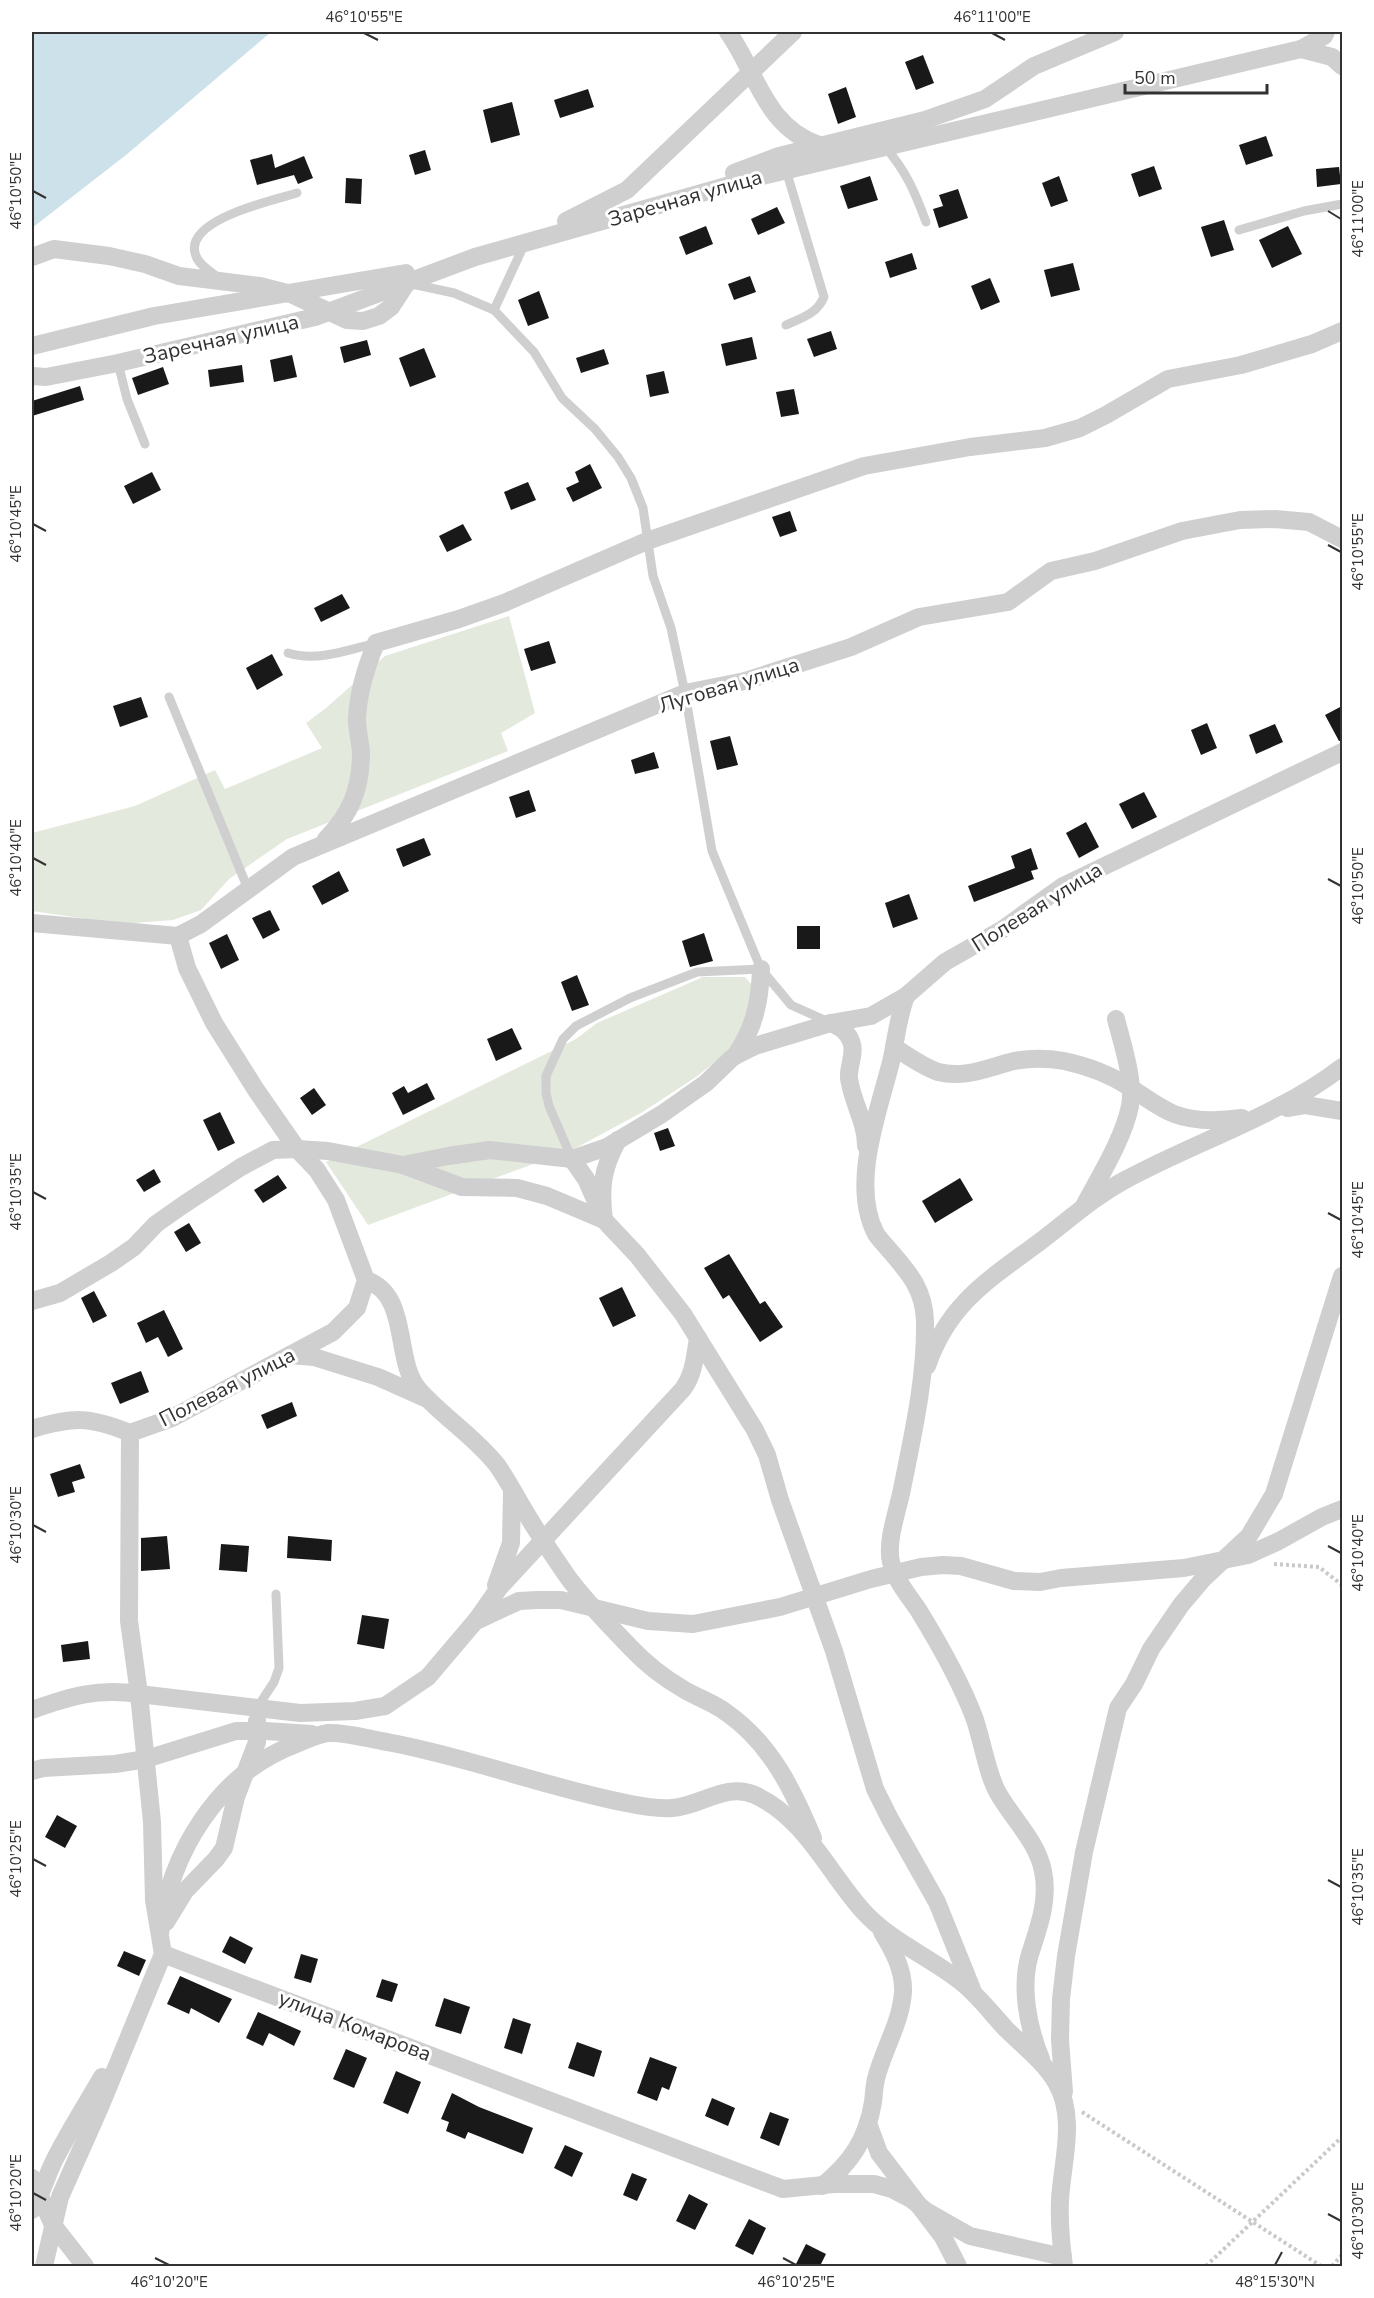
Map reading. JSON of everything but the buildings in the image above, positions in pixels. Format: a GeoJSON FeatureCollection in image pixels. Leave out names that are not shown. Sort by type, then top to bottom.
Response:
{"type":"FeatureCollection","features":[{"type":"Feature","properties":{"kind":"street"},"geometry":{"type":"LineString","coordinates":[[728,32],[751,71],[764,101],[798,136],[819,145]]}},
{"type":"Feature","properties":{"kind":"street"},"geometry":{"type":"LineString","coordinates":[[475,257],[549,230],[592,210],[627,190],[793,32]]}},
{"type":"Feature","properties":{"kind":"street"},"geometry":{"type":"LineString","coordinates":[[657,205],[779,156],[925,120],[985,99],[1034,66],[1115,32]]}},
{"type":"Feature","properties":{"kind":"street"},"geometry":{"type":"LineString","coordinates":[[1301,49],[1326,32]]}},
{"type":"Feature","properties":{"kind":"street","name":"Заречная улица"},"geometry":{"type":"LineString","coordinates":[[32,376],[46,377],[118,363],[315,318],[411,277],[525,242],[786,170],[1301,49],[1332,57],[1342,66]]}},
{"type":"Feature","properties":{"kind":"street"},"geometry":{"type":"LineString","coordinates":[[32,257],[54,249],[109,256],[145,264],[179,276],[260,286],[291,294],[330,312]]}},
{"type":"Feature","properties":{"kind":"street"},"geometry":{"type":"LineString","coordinates":[[32,346],[154,316],[411,277]]}},
{"type":"Feature","properties":{"kind":"street"},"geometry":{"type":"LineString","coordinates":[[318,846],[341,824],[350,808],[356,789],[360,769],[357,721],[360,697],[367,665],[376,643],[459,620],[647,542],[864,466],[970,447],[1045,438],[1080,428],[1106,416],[1168,379],[1241,365],[1312,344],[1342,331]]}},
{"type":"Feature","properties":{"kind":"street","name":"Луговая улица"},"geometry":{"type":"LineString","coordinates":[[178,936],[201,924],[294,857],[685,693],[745,681],[851,647],[919,617],[1008,602],[1051,571],[1095,561],[1182,531],[1240,520],[1275,519],[1309,522],[1342,539]]}},
{"type":"Feature","properties":{"kind":"street","name":"Полевая улица"},"geometry":{"type":"LineString","coordinates":[[734,1057],[755,1046],[831,1023],[871,1016],[906,996],[945,962],[1003,929],[1063,886],[1342,752]]}},
{"type":"Feature","properties":{"kind":"street"},"geometry":{"type":"LineString","coordinates":[[32,923],[178,936],[187,968],[214,1023],[256,1090],[297,1149],[317,1170],[336,1200],[366,1280],[376,1284],[389,1298],[402,1339],[406,1363],[416,1388],[473,1439],[496,1464],[569,1578],[631,1648],[650,1666],[684,1689],[726,1712],[750,1732],[770,1754],[787,1780],[820,1853]]}},
{"type":"Feature","properties":{"kind":"street","name":"Полевая улица"},"geometry":{"type":"LineString","coordinates":[[32,1300],[60,1293],[111,1263],[134,1247],[156,1224],[241,1167],[273,1150],[297,1149],[328,1152],[403,1165],[490,1150],[572,1159],[607,1147],[662,1114],[706,1083],[734,1057],[744,1043],[757,1012],[761,969]]}},
{"type":"Feature","properties":{"kind":"street"},"geometry":{"type":"LineString","coordinates":[[866,1163],[894,1047],[900,1012],[906,996]]}},
{"type":"Feature","properties":{"kind":"street"},"geometry":{"type":"LineString","coordinates":[[1083,1206],[1120,1133],[1130,1106],[1126,1056],[1116,1019]]}},
{"type":"Feature","properties":{"kind":"street"},"geometry":{"type":"LineString","coordinates":[[831,1023],[843,1029],[853,1045],[849,1074],[852,1094],[866,1130],[869,1215],[877,1235],[911,1276],[921,1293],[925,1319],[920,1398],[892,1533],[890,1559],[895,1573],[938,1644],[966,1697],[982,1738],[996,1791],[1020,1825],[1043,1868],[1044,1905],[1029,1956],[1025,1983],[1034,2042],[1044,2066]]}},
{"type":"Feature","properties":{"kind":"street"},"geometry":{"type":"LineString","coordinates":[[894,1047],[913,1060],[938,1072],[963,1074],[988,1070],[1014,1061],[1039,1058],[1064,1061],[1103,1072],[1157,1105],[1186,1118],[1224,1121],[1305,1105],[1342,1111]]}},
{"type":"Feature","properties":{"kind":"street"},"geometry":{"type":"LineString","coordinates":[[921,1382],[939,1339],[960,1305],[1083,1206],[1123,1181],[1301,1095],[1342,1067]]}},
{"type":"Feature","properties":{"kind":"street"},"geometry":{"type":"LineString","coordinates":[[604,1220],[601,1197],[602,1181],[609,1156],[618,1140]]}},
{"type":"Feature","properties":{"kind":"street"},"geometry":{"type":"LineString","coordinates":[[572,1159],[586,1179],[604,1220],[637,1255],[683,1314],[755,1430],[767,1455],[780,1500],[816,1596],[875,1789],[937,1902],[974,1994]]}},
{"type":"Feature","properties":{"kind":"street"},"geometry":{"type":"LineString","coordinates":[[403,1165],[462,1187],[517,1188],[547,1196],[604,1220]]}},
{"type":"Feature","properties":{"kind":"street"},"geometry":{"type":"LineString","coordinates":[[1063,2262],[1060,2197],[1067,2149],[1060,2040],[1061,1999],[1081,1863],[1118,1708],[1134,1684],[1151,1649],[1181,1605],[1203,1580],[1249,1536],[1274,1494],[1342,1276]]}},
{"type":"Feature","properties":{"kind":"street","name":"Полевая улица"},"geometry":{"type":"LineString","coordinates":[[130,1432],[172,1418],[333,1332],[357,1308],[366,1280]]}},
{"type":"Feature","properties":{"kind":"street"},"geometry":{"type":"LineString","coordinates":[[160,1934],[165,1900],[182,1855],[210,1809],[228,1788],[275,1752],[326,1733],[385,1706],[428,1677],[543,1539],[689,1380],[698,1338]]}},
{"type":"Feature","properties":{"kind":"street"},"geometry":{"type":"LineString","coordinates":[[290,1355],[314,1357],[368,1374],[428,1399]]}},
{"type":"Feature","properties":{"kind":"street"},"geometry":{"type":"LineString","coordinates":[[32,1430],[69,1419],[85,1419],[99,1421],[130,1432],[129,1621],[152,1822],[154,1900],[163,1954],[60,2197],[44,2266]]}},
{"type":"Feature","properties":{"kind":"street"},"geometry":{"type":"LineString","coordinates":[[490,1601],[511,1543],[513,1508],[510,1484]]}},
{"type":"Feature","properties":{"kind":"street"},"geometry":{"type":"LineString","coordinates":[[474,1622],[519,1601],[561,1600],[648,1621],[693,1624],[780,1607],[921,1567],[961,1566],[1014,1581],[1040,1582],[1061,1578],[1184,1568],[1248,1556],[1342,1509]]}},
{"type":"Feature","properties":{"kind":"street"},"geometry":{"type":"LineString","coordinates":[[32,1710],[97,1691],[116,1690],[300,1713],[385,1706]]}},
{"type":"Feature","properties":{"kind":"street"},"geometry":{"type":"LineString","coordinates":[[160,1934],[172,1910],[185,1892],[224,1848],[236,1797],[257,1742],[257,1708]]}},
{"type":"Feature","properties":{"kind":"street"},"geometry":{"type":"LineString","coordinates":[[32,1771],[43,1768],[115,1764],[146,1759],[236,1731],[304,1735],[326,1733],[426,1750],[629,1804],[672,1808],[697,1803],[729,1791],[740,1790],[752,1794],[780,1809],[820,1853],[848,1893],[880,1929],[900,1966],[903,1990],[896,2023],[876,2079],[868,2123],[854,2153],[840,2171],[822,2186]]}},
{"type":"Feature","properties":{"kind":"street"},"geometry":{"type":"LineString","coordinates":[[880,1929],[923,1955],[974,1994],[1044,2066],[1064,2100]]}},
{"type":"Feature","properties":{"kind":"street","name":"улица Комарова"},"geometry":{"type":"LineString","coordinates":[[163,1954],[783,2189],[874,2184],[892,2189],[970,2236],[1063,2262]]}},
{"type":"Feature","properties":{"kind":"street"},"geometry":{"type":"LineString","coordinates":[[36,2204],[59,2151],[137,2016]]}},
{"type":"Feature","properties":{"kind":"street"},"geometry":{"type":"LineString","coordinates":[[868,2123],[879,2153],[943,2236],[958,2266]]}},
{"type":"Feature","properties":{"kind":"street"},"geometry":{"type":"LineString","coordinates":[[32,2178],[36,2204],[85,2266]]}},
{"type":"Feature","properties":{"kind":"street"},"geometry":{"type":"LineString","coordinates":[[53,2224],[55,2266]]}},
{"type":"Feature","properties":{"kind":"lane"},"geometry":{"type":"LineString","coordinates":[[885,147],[901,165],[913,186],[926,222]]}},
{"type":"Feature","properties":{"kind":"lane"},"geometry":{"type":"LineString","coordinates":[[786,170],[824,297],[814,312],[786,325]]}},
{"type":"Feature","properties":{"kind":"lane"},"geometry":{"type":"LineString","coordinates":[[223,282],[195,256],[194,244],[199,235],[208,225],[224,216],[297,193]]}},
{"type":"Feature","properties":{"kind":"lane"},"geometry":{"type":"LineString","coordinates":[[1239,230],[1304,211],[1342,204]]}},
{"type":"Feature","properties":{"kind":"lane"},"geometry":{"type":"LineString","coordinates":[[494,310],[525,242]]}},
{"type":"Feature","properties":{"kind":"lane"},"geometry":{"type":"LineString","coordinates":[[411,277],[494,310],[534,352],[562,398],[596,429],[631,478],[643,508],[653,576],[671,628],[685,693],[712,851],[761,969],[791,1005],[831,1023]]}},
{"type":"Feature","properties":{"kind":"lane"},"geometry":{"type":"LineString","coordinates":[[118,363],[127,399],[145,444]]}},
{"type":"Feature","properties":{"kind":"lane"},"geometry":{"type":"LineString","coordinates":[[288,653],[302,657],[326,655],[376,643]]}},
{"type":"Feature","properties":{"kind":"lane"},"geometry":{"type":"LineString","coordinates":[[169,697],[248,889]]}},
{"type":"Feature","properties":{"kind":"lane"},"geometry":{"type":"LineString","coordinates":[[572,1159],[557,1126],[546,1093],[546,1076],[563,1039],[569,1032],[597,1013],[697,972],[761,969]]}},
{"type":"Feature","properties":{"kind":"lane"},"geometry":{"type":"LineString","coordinates":[[257,1708],[274,1682],[279,1668],[276,1594]]}},
{"type":"Feature","properties":{"kind":"path"},"geometry":{"type":"LineString","coordinates":[[1272,1564],[1319,1568],[1342,1585]]}},
{"type":"Feature","properties":{"kind":"path"},"geometry":{"type":"LineString","coordinates":[[1064,2100],[1321,2266]]}},
{"type":"Feature","properties":{"kind":"path"},"geometry":{"type":"LineString","coordinates":[[1206,2266],[1342,2137]]}},
{"type":"Feature","properties":{"kind":"path"},"geometry":{"type":"LineString","coordinates":[[1332,2266],[1342,2254]]}},
{"type":"Feature","properties":{"kind":"shaded area"},"geometry":{"type":"Polygon","coordinates":[[[509,616],[535,713],[501,733],[508,751],[287,839],[229,879],[201,910],[173,920],[121,924],[32,911],[32,833],[135,806],[215,770],[225,789],[322,748],[306,723],[385,656],[509,616]]]}},
{"type":"Feature","properties":{"kind":"shaded area"},"geometry":{"type":"Polygon","coordinates":[[[703,977],[745,977],[753,986],[745,1024],[733,1044],[696,1077],[641,1113],[574,1149],[368,1225],[326,1162],[576,1039],[597,1023],[703,977]]]}},
{"type":"Feature","properties":{"kind":"water"},"geometry":{"type":"Polygon","coordinates":[[[32,32],[271,32],[126,155],[32,228],[32,32]]]}}]}
